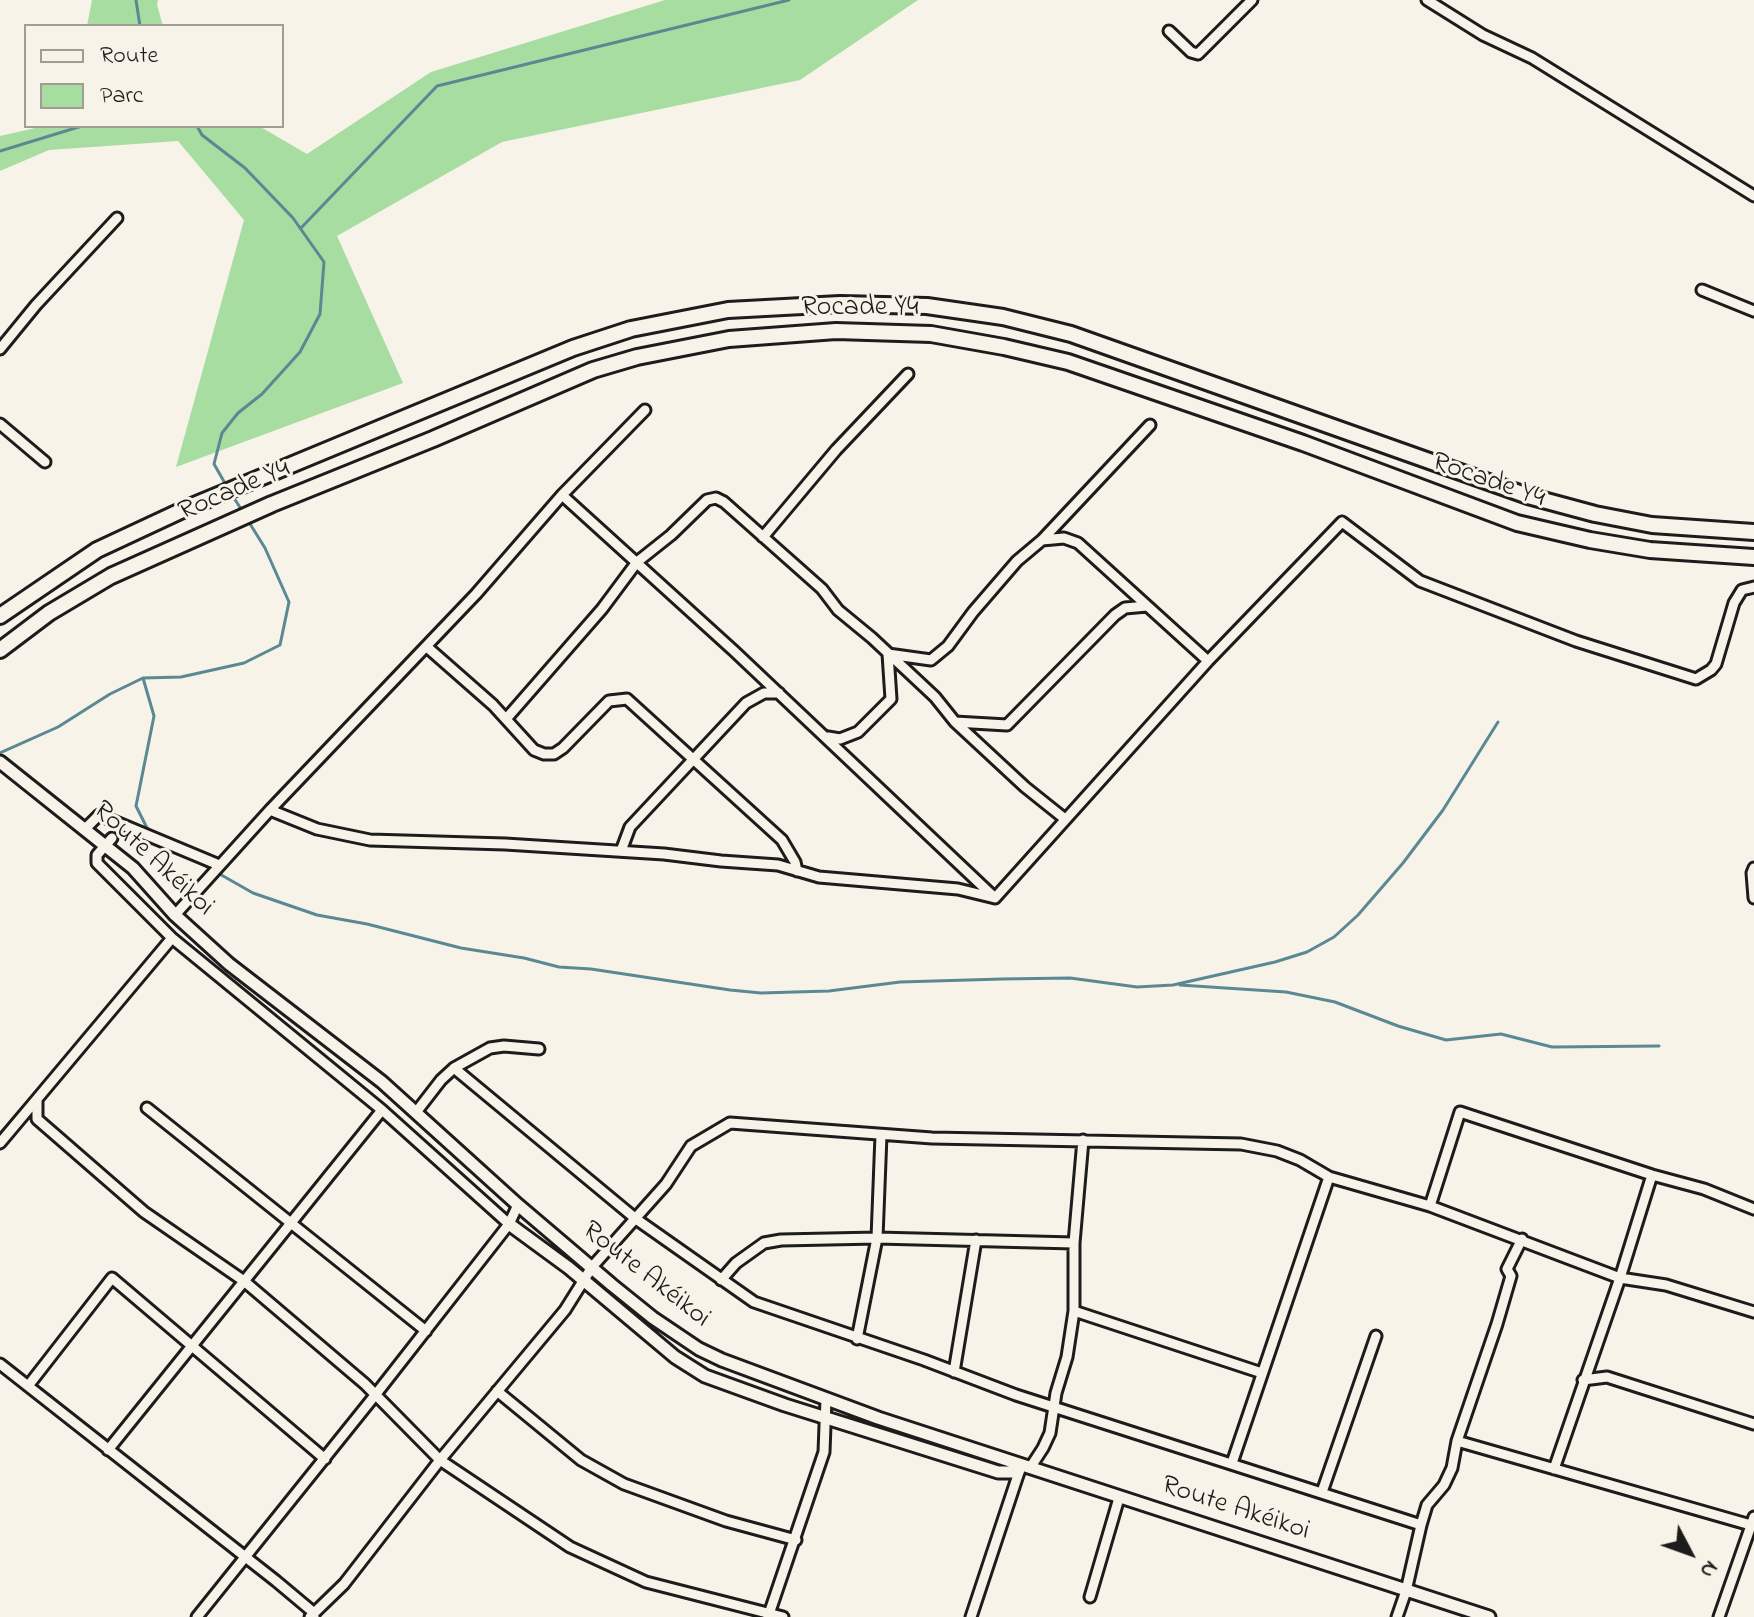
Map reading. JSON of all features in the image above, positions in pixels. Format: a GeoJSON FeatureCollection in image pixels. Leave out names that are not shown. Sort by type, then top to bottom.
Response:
{"type":"FeatureCollection","features":[{"type":"Feature","properties":{"kind":"highway","name":"Rocade Y4"},"geometry":{"type":"LineString","coordinates":[[0,616],[97,550],[187,508],[573,348],[631,329],[728,310],[840,304],[927,306],[1003,317],[1071,334],[1528,496],[1652,525],[1754,532]]}},
{"type":"Feature","properties":{"kind":"highway","name":"Rocade Y4"},"geometry":{"type":"LineString","coordinates":[[0,650],[49,613],[111,576],[197,536],[593,370],[637,357],[729,339],[836,331],[946,337],[1068,362],[1303,443],[1517,523],[1650,550],[1754,557]]}},
{"type":"Feature","properties":{"kind":"street"},"geometry":{"type":"LineString","coordinates":[[1169,31],[1191,52],[1198,54],[1252,0]]}},
{"type":"Feature","properties":{"kind":"street"},"geometry":{"type":"LineString","coordinates":[[1427,0],[1472,29],[1532,58],[1754,196]]}},
{"type":"Feature","properties":{"kind":"street"},"geometry":{"type":"LineString","coordinates":[[0,349],[36,305],[117,218]]}},
{"type":"Feature","properties":{"kind":"street"},"geometry":{"type":"LineString","coordinates":[[1702,290],[1754,311]]}},
{"type":"Feature","properties":{"kind":"street"},"geometry":{"type":"LineString","coordinates":[[763,537],[836,450],[908,374]]}},
{"type":"Feature","properties":{"kind":"street"},"geometry":{"type":"LineString","coordinates":[[175,915],[270,810],[427,647],[562,495],[645,410]]}},
{"type":"Feature","properties":{"kind":"street"},"geometry":{"type":"LineString","coordinates":[[0,424],[45,462]]}},
{"type":"Feature","properties":{"kind":"street"},"geometry":{"type":"LineString","coordinates":[[888,654],[931,660],[955,639],[973,612],[1017,561],[1042,540],[1150,425]]}},
{"type":"Feature","properties":{"kind":"street"},"geometry":{"type":"LineString","coordinates":[[562,495],[779,693],[995,898]]}},
{"type":"Feature","properties":{"kind":"street"},"geometry":{"type":"LineString","coordinates":[[506,719],[602,609],[637,562],[707,500],[716,498],[822,589],[838,610],[935,697],[955,722],[1025,787],[1065,819]]}},
{"type":"Feature","properties":{"kind":"street"},"geometry":{"type":"LineString","coordinates":[[995,898],[1208,661],[1342,522],[1420,581],[1576,641],[1696,679],[1716,664],[1734,603],[1742,590],[1754,587]]}},
{"type":"Feature","properties":{"kind":"street"},"geometry":{"type":"LineString","coordinates":[[1042,540],[1064,538],[1078,543],[1208,661]]}},
{"type":"Feature","properties":{"kind":"street"},"geometry":{"type":"LineString","coordinates":[[955,722],[1007,725],[1115,615],[1125,608],[1147,606]]}},
{"type":"Feature","properties":{"kind":"street"},"geometry":{"type":"LineString","coordinates":[[427,647],[506,719],[534,750],[554,754],[609,701],[627,699],[782,840],[797,871]]}},
{"type":"Feature","properties":{"kind":"street"},"geometry":{"type":"LineString","coordinates":[[826,737],[840,739],[858,732],[891,699],[888,654]]}},
{"type":"Feature","properties":{"kind":"street"},"geometry":{"type":"LineString","coordinates":[[621,851],[630,827],[754,697],[779,693]]}},
{"type":"Feature","properties":{"kind":"street","name":"Route Akéikoi"},"geometry":{"type":"LineString","coordinates":[[0,762],[85,829],[108,842],[175,915],[248,980],[417,1111],[518,1205],[653,1318],[699,1349],[826,1399],[1023,1469],[1489,1617]]}},
{"type":"Feature","properties":{"kind":"street"},"geometry":{"type":"LineString","coordinates":[[270,810],[317,829],[370,840],[621,851],[778,865],[819,877],[958,889],[995,898]]}},
{"type":"Feature","properties":{"kind":"street"},"geometry":{"type":"LineString","coordinates":[[85,829],[99,815],[219,865]]}},
{"type":"Feature","properties":{"kind":"street"},"geometry":{"type":"LineString","coordinates":[[108,842],[97,855],[97,863],[172,938],[382,1110],[509,1224]]}},
{"type":"Feature","properties":{"kind":"street"},"geometry":{"type":"LineString","coordinates":[[1754,868],[1754,898]]}},
{"type":"Feature","properties":{"kind":"street"},"geometry":{"type":"LineString","coordinates":[[0,1143],[172,938]]}},
{"type":"Feature","properties":{"kind":"street"},"geometry":{"type":"LineString","coordinates":[[417,1111],[454,1068],[490,1048],[539,1049]]}},
{"type":"Feature","properties":{"kind":"street"},"geometry":{"type":"LineString","coordinates":[[454,1068],[636,1219],[754,1302],[1016,1395],[1421,1525]]}},
{"type":"Feature","properties":{"kind":"street"},"geometry":{"type":"LineString","coordinates":[[37,1099],[37,1119],[144,1212],[244,1281],[376,1394],[440,1460],[570,1547],[646,1582],[783,1617]]}},
{"type":"Feature","properties":{"kind":"street"},"geometry":{"type":"LineString","coordinates":[[147,1108],[426,1331]]}},
{"type":"Feature","properties":{"kind":"street"},"geometry":{"type":"LineString","coordinates":[[108,1450],[382,1110]]}},
{"type":"Feature","properties":{"kind":"street"},"geometry":{"type":"LineString","coordinates":[[1430,1206],[1460,1112],[1704,1189],[1754,1209]]}},
{"type":"Feature","properties":{"kind":"street"},"geometry":{"type":"LineString","coordinates":[[0,1364],[312,1615],[344,1584],[440,1460],[565,1310],[592,1267],[666,1184],[691,1146],[730,1123],[932,1138],[1241,1144],[1288,1156],[1329,1177],[1430,1206],[1620,1278],[1666,1285],[1754,1312]]}},
{"type":"Feature","properties":{"kind":"street"},"geometry":{"type":"LineString","coordinates":[[857,1339],[877,1238],[881,1135]]}},
{"type":"Feature","properties":{"kind":"street"},"geometry":{"type":"LineString","coordinates":[[971,1617],[1023,1469],[1050,1433],[1074,1311],[1074,1243],[1083,1140]]}},
{"type":"Feature","properties":{"kind":"street"},"geometry":{"type":"LineString","coordinates":[[1554,1469],[1652,1175]]}},
{"type":"Feature","properties":{"kind":"street"},"geometry":{"type":"LineString","coordinates":[[1232,1463],[1329,1177]]}},
{"type":"Feature","properties":{"kind":"street"},"geometry":{"type":"LineString","coordinates":[[197,1617],[426,1331],[509,1224],[518,1205]]}},
{"type":"Feature","properties":{"kind":"street","name":"Route Akéikoi"},"geometry":{"type":"LineString","coordinates":[[509,1224],[527,1235],[675,1357],[705,1376],[998,1472],[1023,1469]]}},
{"type":"Feature","properties":{"kind":"street"},"geometry":{"type":"LineString","coordinates":[[721,1280],[736,1263],[764,1243],[877,1238],[1074,1243]]}},
{"type":"Feature","properties":{"kind":"street"},"geometry":{"type":"LineString","coordinates":[[1397,1617],[1427,1505],[1444,1485],[1452,1468],[1457,1441],[1511,1276],[1507,1269],[1522,1239]]}},
{"type":"Feature","properties":{"kind":"street"},"geometry":{"type":"LineString","coordinates":[[954,1372],[976,1240]]}},
{"type":"Feature","properties":{"kind":"street"},"geometry":{"type":"LineString","coordinates":[[28,1386],[112,1278],[325,1459]]}},
{"type":"Feature","properties":{"kind":"street"},"geometry":{"type":"LineString","coordinates":[[1074,1311],[1262,1373]]}},
{"type":"Feature","properties":{"kind":"street"},"geometry":{"type":"LineString","coordinates":[[1322,1492],[1376,1336]]}},
{"type":"Feature","properties":{"kind":"street"},"geometry":{"type":"LineString","coordinates":[[1583,1380],[1607,1377],[1754,1424]]}},
{"type":"Feature","properties":{"kind":"street"},"geometry":{"type":"LineString","coordinates":[[497,1391],[581,1460],[624,1484],[726,1521],[796,1540]]}},
{"type":"Feature","properties":{"kind":"street"},"geometry":{"type":"LineString","coordinates":[[769,1615],[824,1452],[826,1399]]}},
{"type":"Feature","properties":{"kind":"street"},"geometry":{"type":"LineString","coordinates":[[1457,1441],[1753,1523],[1719,1617]]}},
{"type":"Feature","properties":{"kind":"street"},"geometry":{"type":"LineString","coordinates":[[1090,1597],[1119,1498]]}},
{"type":"Feature","properties":{"kind":"green space"},"geometry":{"type":"Polygon","coordinates":[[[92,0],[158,0],[162,24],[87,24],[92,0]]]}},
{"type":"Feature","properties":{"kind":"green space"},"geometry":{"type":"Polygon","coordinates":[[[665,0],[918,0],[800,80],[502,142],[337,236],[403,383],[176,467],[244,220],[178,141],[49,150],[0,171],[0,136],[35,128],[262,128],[307,154],[431,72],[665,0]]]}},
{"type":"Feature","properties":{"kind":"waterway"},"geometry":{"type":"LineString","coordinates":[[136,0],[140,24]]}},
{"type":"Feature","properties":{"kind":"waterway"},"geometry":{"type":"LineString","coordinates":[[301,228],[437,86],[789,0]]}},
{"type":"Feature","properties":{"kind":"waterway"},"geometry":{"type":"LineString","coordinates":[[0,151],[75,128]]}},
{"type":"Feature","properties":{"kind":"waterway"},"geometry":{"type":"LineString","coordinates":[[198,128],[202,135],[245,168],[293,218],[324,262],[320,314],[300,352],[222,433],[214,464],[226,485]]}},
{"type":"Feature","properties":{"kind":"waterway"},"geometry":{"type":"LineString","coordinates":[[232,495],[243,512]]}},
{"type":"Feature","properties":{"kind":"waterway"},"geometry":{"type":"LineString","coordinates":[[0,753],[58,727],[110,694],[143,678],[181,677],[244,663],[280,645],[289,602],[265,548],[247,519]]}},
{"type":"Feature","properties":{"kind":"waterway"},"geometry":{"type":"LineString","coordinates":[[143,678],[154,716],[136,806],[147,828],[155,834]]}},
{"type":"Feature","properties":{"kind":"waterway"},"geometry":{"type":"LineString","coordinates":[[195,860],[253,893],[317,915],[559,967],[730,990],[761,993],[829,991],[900,982],[1070,978],[1137,987],[1173,985],[1275,962],[1307,952],[1334,937],[1358,915],[1403,863],[1443,810],[1498,722]]}},
{"type":"Feature","properties":{"kind":"waterway"},"geometry":{"type":"LineString","coordinates":[[1180,985],[1286,992],[1335,1002],[1446,1040],[1501,1034],[1552,1047],[1659,1046]]}}]}
